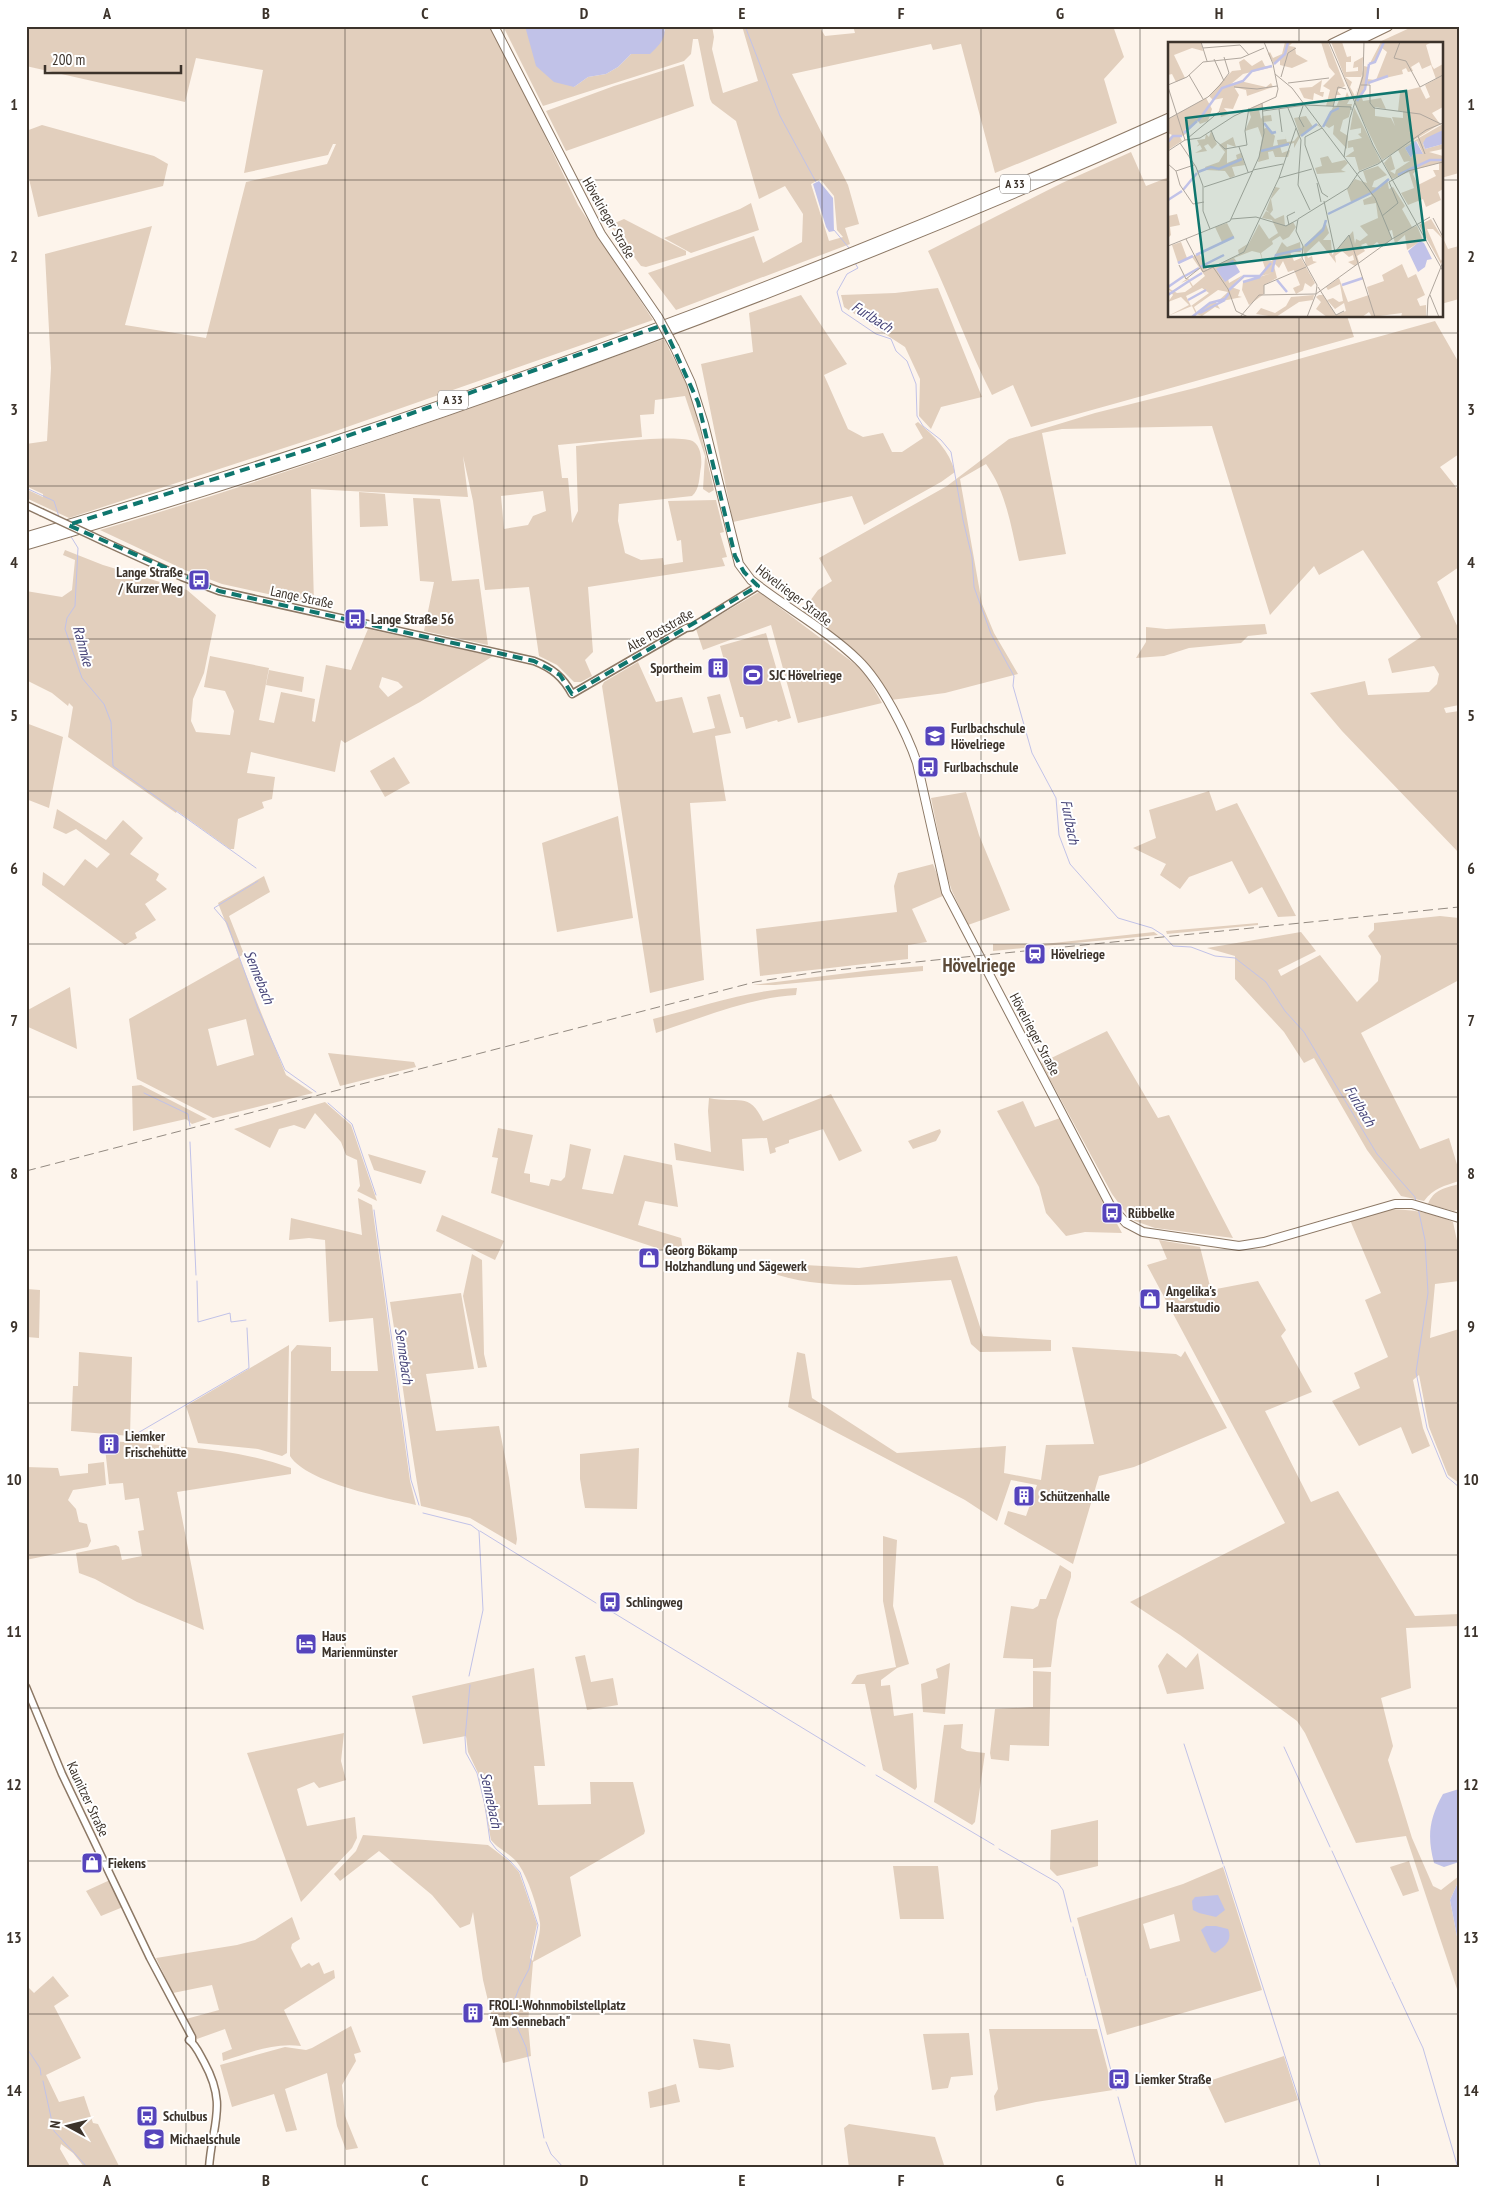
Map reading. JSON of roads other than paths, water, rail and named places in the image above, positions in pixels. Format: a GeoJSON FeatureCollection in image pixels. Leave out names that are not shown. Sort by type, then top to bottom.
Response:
{"type":"FeatureCollection","features":[{"type":"Feature","properties":{"kind":"highway"},"geometry":{"type":"LineString","coordinates":[[1336,42],[1369,26]]}},
{"type":"Feature","properties":{"kind":"highway"},"geometry":{"type":"LineString","coordinates":[[1355,42],[1388,26]]}},
{"type":"Feature","properties":{"kind":"highway","name":"A 33"},"geometry":{"type":"LineString","coordinates":[[26,545],[68,529],[482,390],[643,332],[829,261],[1168,118]]}},
{"type":"Feature","properties":{"kind":"highway","name":"A 33"},"geometry":{"type":"LineString","coordinates":[[26,537],[68,529],[229,483],[490,396],[639,342],[816,274],[1056,176],[1168,126]]}},
{"type":"Feature","properties":{"kind":"main road","name":"Hövelrieger Straße"},"geometry":{"type":"LineString","coordinates":[[494,26],[601,234],[658,317],[675,348],[691,383],[704,424],[735,556],[744,572],[758,586],[857,659],[872,676],[910,744],[918,763],[946,892],[1110,1204],[1120,1218],[1132,1227],[1154,1235],[1231,1246],[1249,1245],[1385,1205],[1416,1205],[1459,1218]]}},
{"type":"Feature","properties":{"kind":"street","name":"Lange Straße"},"geometry":{"type":"LineString","coordinates":[[26,505],[182,577],[219,591],[534,660],[560,675],[572,694]]}},
{"type":"Feature","properties":{"kind":"street","name":"Alte Poststraße"},"geometry":{"type":"LineString","coordinates":[[572,694],[686,628],[692,627],[758,586]]}},
{"type":"Feature","properties":{"kind":"street","name":"Kaunitzer Straße"},"geometry":{"type":"LineString","coordinates":[[26,1687],[62,1774],[184,2026],[192,2037],[192,2042],[210,2074],[217,2092],[218,2118],[209,2168]]}},
{"type":"Feature","properties":{"kind":"water"},"geometry":{"type":"Polygon","coordinates":[[[525,26],[664,26],[665,31],[661,42],[650,54],[631,54],[618,67],[606,74],[588,77],[574,87],[554,82],[536,66],[525,26]]]}},
{"type":"Feature","properties":{"kind":"water"},"geometry":{"type":"Polygon","coordinates":[[[819,181],[833,198],[834,231],[829,232],[826,227],[813,184],[819,181]]]}},
{"type":"Feature","properties":{"kind":"water"},"geometry":{"type":"Polygon","coordinates":[[[1459,1789],[1459,1862],[1444,1867],[1434,1863],[1430,1844],[1432,1820],[1443,1794],[1459,1789]]]}},
{"type":"Feature","properties":{"kind":"water"},"geometry":{"type":"Polygon","coordinates":[[[1459,1880],[1459,1947],[1450,1900],[1459,1880]]]}},
{"type":"Feature","properties":{"kind":"water"},"geometry":{"type":"Polygon","coordinates":[[[1218,1895],[1225,1910],[1216,1917],[1193,1910],[1192,1901],[1195,1897],[1218,1895]]]}},
{"type":"Feature","properties":{"kind":"water"},"geometry":{"type":"Polygon","coordinates":[[[1206,1926],[1228,1929],[1229,1937],[1224,1946],[1215,1953],[1211,1951],[1201,1930],[1206,1926]]]}},
{"type":"Feature","properties":{"kind":"waterway","name":"Furlbach"},"geometry":{"type":"LineString","coordinates":[[745,26],[780,116],[816,182]]}},
{"type":"Feature","properties":{"kind":"waterway","name":"Furlbach"},"geometry":{"type":"LineString","coordinates":[[834,230],[849,248]]}},
{"type":"Feature","properties":{"kind":"waterway","name":"Furlbach"},"geometry":{"type":"LineString","coordinates":[[855,263],[858,268],[847,274],[837,292],[842,311],[876,334],[891,339],[896,351],[907,361],[916,384],[917,416],[923,426],[941,440],[951,452],[963,520],[972,557],[974,587],[991,634],[1014,676],[1013,686],[1032,753],[1056,798],[1059,835],[1070,864],[1118,918],[1152,928],[1163,935],[1173,946],[1191,947],[1215,956],[1235,958],[1266,982],[1285,1011],[1304,1032],[1377,1154],[1415,1197],[1416,1202]]}},
{"type":"Feature","properties":{"kind":"waterway","name":"Rahmke"},"geometry":{"type":"LineString","coordinates":[[26,488],[54,501],[59,517]]}},
{"type":"Feature","properties":{"kind":"waterway","name":"Rahmke"},"geometry":{"type":"LineString","coordinates":[[70,535],[78,548],[75,606],[67,618],[65,629],[82,678],[104,704],[111,722],[113,766],[256,868]]}},
{"type":"Feature","properties":{"kind":"waterway","name":"Sennebach"},"geometry":{"type":"LineString","coordinates":[[258,881],[214,908],[227,923],[258,1009],[285,1070],[316,1092]]}},
{"type":"Feature","properties":{"kind":"waterway"},"geometry":{"type":"LineString","coordinates":[[144,1093],[188,1114],[190,1126]]}},
{"type":"Feature","properties":{"kind":"waterway","name":"Sennebach"},"geometry":{"type":"LineString","coordinates":[[328,1103],[352,1124],[376,1195]]}},
{"type":"Feature","properties":{"kind":"waterway"},"geometry":{"type":"LineString","coordinates":[[190,1142],[196,1275]]}},
{"type":"Feature","properties":{"kind":"waterway","name":"Furlbach"},"geometry":{"type":"LineString","coordinates":[[1418,1208],[1425,1240],[1428,1293],[1416,1372],[1427,1428],[1447,1477],[1459,1487]]}},
{"type":"Feature","properties":{"kind":"waterway","name":"Sennebach"},"geometry":{"type":"LineString","coordinates":[[374,1210],[411,1480],[419,1505]]}},
{"type":"Feature","properties":{"kind":"waterway"},"geometry":{"type":"LineString","coordinates":[[197,1281],[198,1322],[230,1313],[231,1322],[246,1320]]}},
{"type":"Feature","properties":{"kind":"waterway"},"geometry":{"type":"LineString","coordinates":[[136,1434],[249,1368],[247,1328]]}},
{"type":"Feature","properties":{"kind":"waterway","name":"Sennebach"},"geometry":{"type":"LineString","coordinates":[[423,1513],[471,1525],[479,1531],[483,1610],[469,1676]]}},
{"type":"Feature","properties":{"kind":"waterway"},"geometry":{"type":"LineString","coordinates":[[480,1531],[596,1603]]}},
{"type":"Feature","properties":{"kind":"waterway"},"geometry":{"type":"LineString","coordinates":[[604,1607],[865,1766]]}},
{"type":"Feature","properties":{"kind":"waterway","name":"Sennebach"},"geometry":{"type":"LineString","coordinates":[[470,1685],[465,1738],[466,1753],[477,1773],[485,1805],[490,1841],[520,1872],[538,1925],[529,1969],[511,2009],[526,2047],[544,2138]]}},
{"type":"Feature","properties":{"kind":"waterway"},"geometry":{"type":"LineString","coordinates":[[1184,1744],[1223,1864]]}},
{"type":"Feature","properties":{"kind":"waterway"},"geometry":{"type":"LineString","coordinates":[[1284,1747],[1330,1847]]}},
{"type":"Feature","properties":{"kind":"waterway"},"geometry":{"type":"LineString","coordinates":[[876,1775],[994,1845]]}},
{"type":"Feature","properties":{"kind":"waterway"},"geometry":{"type":"LineString","coordinates":[[999,1849],[1058,1883],[1063,1890],[1071,1922]]}},
{"type":"Feature","properties":{"kind":"waterway"},"geometry":{"type":"LineString","coordinates":[[1332,1851],[1391,1980]]}},
{"type":"Feature","properties":{"kind":"waterway"},"geometry":{"type":"LineString","coordinates":[[1224,1866],[1321,2168]]}},
{"type":"Feature","properties":{"kind":"waterway"},"geometry":{"type":"LineString","coordinates":[[1073,1927],[1086,1976]]}},
{"type":"Feature","properties":{"kind":"waterway"},"geometry":{"type":"LineString","coordinates":[[1087,1978],[1116,2090]]}},
{"type":"Feature","properties":{"kind":"waterway"},"geometry":{"type":"LineString","coordinates":[[1392,1982],[1423,2048],[1458,2168]]}},
{"type":"Feature","properties":{"kind":"waterway"},"geometry":{"type":"LineString","coordinates":[[26,2047],[40,2068],[41,2075]]}},
{"type":"Feature","properties":{"kind":"waterway"},"geometry":{"type":"LineString","coordinates":[[43,2081],[54,2131],[88,2168]]}},
{"type":"Feature","properties":{"kind":"waterway"},"geometry":{"type":"LineString","coordinates":[[1118,2097],[1137,2168]]}},
{"type":"Feature","properties":{"kind":"waterway","name":"Sennebach"},"geometry":{"type":"LineString","coordinates":[[546,2142],[551,2154],[564,2168]]}},
{"type":"Feature","properties":{"kind":"railway"},"geometry":{"type":"LineString","coordinates":[[26,1171],[755,982],[817,972],[1459,907]]}},
{"type":"Feature","properties":{"kind":"place","name":"Lange Straße / Kurzer Weg"},"geometry":{"type":"Point","coordinates":[199,580]}},
{"type":"Feature","properties":{"kind":"place","name":"Lange Straße 56"},"geometry":{"type":"Point","coordinates":[355,619]}},
{"type":"Feature","properties":{"kind":"place","name":"Sportheim"},"geometry":{"type":"Point","coordinates":[718,668]}},
{"type":"Feature","properties":{"kind":"place","name":"SJC Hövelriege"},"geometry":{"type":"Point","coordinates":[753,675]}},
{"type":"Feature","properties":{"kind":"place","name":"Furlbachschule Hövelriege"},"geometry":{"type":"Point","coordinates":[935,736]}},
{"type":"Feature","properties":{"kind":"place","name":"Furlbachschule"},"geometry":{"type":"Point","coordinates":[928,767]}},
{"type":"Feature","properties":{"kind":"place","name":"Hövelriege"},"geometry":{"type":"Point","coordinates":[1035,954]}},
{"type":"Feature","properties":{"kind":"place","name":"Rübbelke"},"geometry":{"type":"Point","coordinates":[1112,1213]}},
{"type":"Feature","properties":{"kind":"place","name":"Georg Bökamp Holzhandlung und Sägewerk"},"geometry":{"type":"Point","coordinates":[649,1258]}},
{"type":"Feature","properties":{"kind":"place","name":"Angelika's Haarstudio"},"geometry":{"type":"Point","coordinates":[1150,1299]}},
{"type":"Feature","properties":{"kind":"place","name":"Liemker Frischehütte"},"geometry":{"type":"Point","coordinates":[109,1444]}},
{"type":"Feature","properties":{"kind":"place","name":"Schützenhalle"},"geometry":{"type":"Point","coordinates":[1024,1496]}},
{"type":"Feature","properties":{"kind":"place","name":"Schlingweg"},"geometry":{"type":"Point","coordinates":[610,1602]}},
{"type":"Feature","properties":{"kind":"place","name":"Haus Marienmünster"},"geometry":{"type":"Point","coordinates":[306,1644]}},
{"type":"Feature","properties":{"kind":"place","name":"Fiekens"},"geometry":{"type":"Point","coordinates":[92,1863]}},
{"type":"Feature","properties":{"kind":"place","name":"FROLI-Wohnmobilstellplatz \"Am Sennebach\""},"geometry":{"type":"Point","coordinates":[473,2013]}},
{"type":"Feature","properties":{"kind":"place","name":"Liemker Straße"},"geometry":{"type":"Point","coordinates":[1119,2079]}},
{"type":"Feature","properties":{"kind":"place","name":"Schulbus"},"geometry":{"type":"Point","coordinates":[147,2116]}},
{"type":"Feature","properties":{"kind":"place","name":"Michaelschule"},"geometry":{"type":"Point","coordinates":[154,2139]}},
{"type":"Feature","properties":{"kind":"district","name":"Hövelriege"},"geometry":{"type":"Point","coordinates":[979,965]}}]}
